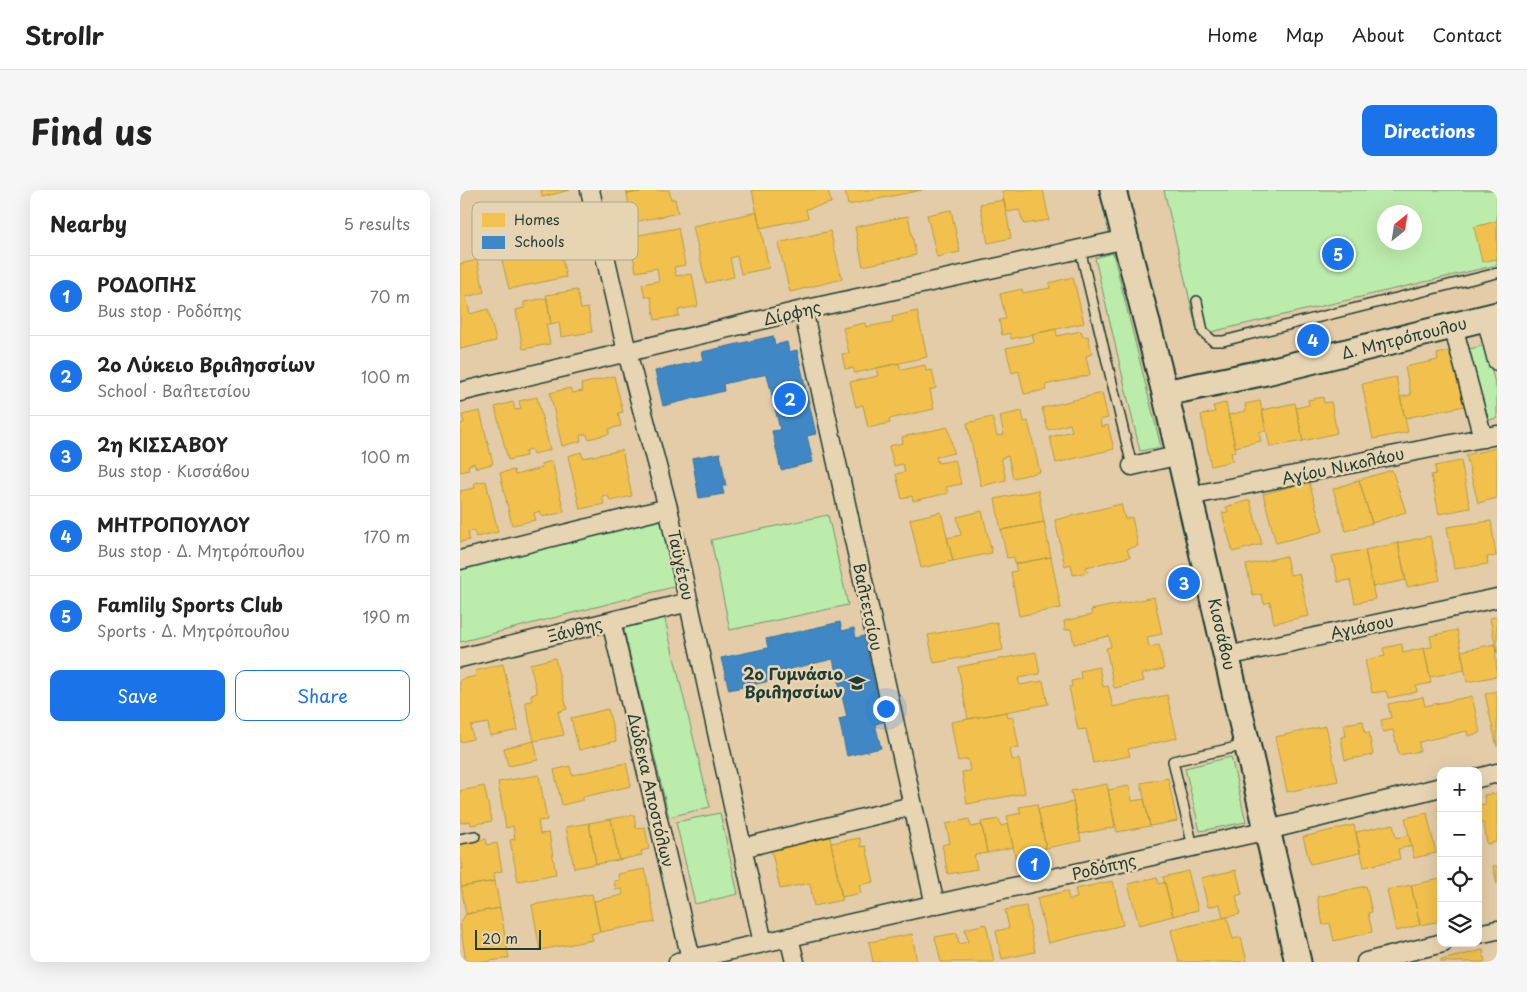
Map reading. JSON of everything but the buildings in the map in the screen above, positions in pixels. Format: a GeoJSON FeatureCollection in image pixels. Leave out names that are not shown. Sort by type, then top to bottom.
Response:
{"type":"FeatureCollection","features":[{"type":"Feature","properties":{"kind":"street","name":"Κισσάβου"},"geometry":{"type":"LineString","coordinates":[[1113,190],[1190,496],[1298,962]]}},
{"type":"Feature","properties":{"kind":"street","name":"Δίρφης"},"geometry":{"type":"LineString","coordinates":[[460,392],[803,310],[1126,239]]}},
{"type":"Feature","properties":{"kind":"street","name":"Ταϋγέτου"},"geometry":{"type":"LineString","coordinates":[[606,260],[668,508],[763,943]]}},
{"type":"Feature","properties":{"kind":"street","name":"Βαλτετσίου"},"geometry":{"type":"LineString","coordinates":[[803,310],[907,784],[936,904]]}},
{"type":"Feature","properties":{"kind":"street","name":"Δ. Μητρόπουλου"},"geometry":{"type":"LineString","coordinates":[[1165,393],[1266,372],[1492,316]]}},
{"type":"Feature","properties":{"kind":"street"},"geometry":{"type":"LineString","coordinates":[[1492,316],[1497,361]]}},
{"type":"Feature","properties":{"kind":"street"},"geometry":{"type":"LineString","coordinates":[[1453,326],[1490,436]]}},
{"type":"Feature","properties":{"kind":"street","name":"Αγίου Νικολάου"},"geometry":{"type":"LineString","coordinates":[[1190,496],[1490,436]]}},
{"type":"Feature","properties":{"kind":"street"},"geometry":{"type":"LineString","coordinates":[[1132,466],[1180,455]]}},
{"type":"Feature","properties":{"kind":"street"},"geometry":{"type":"LineString","coordinates":[[460,560],[668,508]]}},
{"type":"Feature","properties":{"kind":"street","name":"Αγιάσου"},"geometry":{"type":"LineString","coordinates":[[1227,656],[1497,598]]}},
{"type":"Feature","properties":{"kind":"street","name":"Ξάνθης"},"geometry":{"type":"LineString","coordinates":[[460,658],[689,602]]}},
{"type":"Feature","properties":{"kind":"street","name":"Δώδεκα Αποστόλων"},"geometry":{"type":"LineString","coordinates":[[611,621],[684,960]]}},
{"type":"Feature","properties":{"kind":"street"},"geometry":{"type":"LineString","coordinates":[[1482,777],[1497,773]]}},
{"type":"Feature","properties":{"kind":"street","name":"Ροδόπης"},"geometry":{"type":"LineString","coordinates":[[684,960],[1194,847],[1437,788]]}},
{"type":"Feature","properties":{"kind":"street"},"geometry":{"type":"LineString","coordinates":[[742,848],[912,806]]}},
{"type":"Feature","properties":{"kind":"street"},"geometry":{"type":"LineString","coordinates":[[789,937],[795,962]]}},
{"type":"Feature","properties":{"kind":"street"},"geometry":{"type":"LineString","coordinates":[[1366,962],[1437,944]]}},
{"type":"Feature","properties":{"kind":"lane"},"geometry":{"type":"LineString","coordinates":[[1080,249],[1132,466]]}},
{"type":"Feature","properties":{"kind":"lane"},"geometry":{"type":"LineString","coordinates":[[1197,301],[1203,332],[1207,338],[1222,342],[1497,272]]}},
{"type":"Feature","properties":{"kind":"lane"},"geometry":{"type":"LineString","coordinates":[[1194,847],[1173,761],[1248,745]]}},
{"type":"Feature","properties":{"kind":"lane"},"geometry":{"type":"LineString","coordinates":[[460,840],[475,836]]}},
{"type":"Feature","properties":{"kind":"green space"},"geometry":{"type":"Polygon","coordinates":[[[1164,190],[1497,190],[1497,265],[1198,335],[1164,190]]]}},
{"type":"Feature","properties":{"kind":"green space"},"geometry":{"type":"Polygon","coordinates":[[[1113,253],[1161,447],[1140,451],[1095,258],[1113,253]]]}},
{"type":"Feature","properties":{"kind":"green space"},"geometry":{"type":"Polygon","coordinates":[[[1485,345],[1497,391],[1497,418],[1484,421],[1466,350],[1485,345]]]}},
{"type":"Feature","properties":{"kind":"green space"},"geometry":{"type":"Polygon","coordinates":[[[828,515],[848,605],[730,630],[711,540],[828,515]]]}},
{"type":"Feature","properties":{"kind":"green space"},"geometry":{"type":"Polygon","coordinates":[[[663,517],[677,586],[460,642],[460,568],[663,517]]]}},
{"type":"Feature","properties":{"kind":"green space"},"geometry":{"type":"Polygon","coordinates":[[[664,616],[710,807],[669,817],[623,626],[664,616]]]}},
{"type":"Feature","properties":{"kind":"green space"},"geometry":{"type":"Polygon","coordinates":[[[1231,757],[1246,822],[1200,831],[1185,768],[1231,757]]]}},
{"type":"Feature","properties":{"kind":"green space"},"geometry":{"type":"Polygon","coordinates":[[[720,813],[738,894],[695,904],[676,822],[720,813]]]}},
{"type":"Feature","properties":{"kind":"place","name":"Famlily Sports Club"},"geometry":{"type":"Point","coordinates":[1338,254]}},
{"type":"Feature","properties":{"kind":"place","name":"ΜΗΤΡΟΠΟΥΛΟΥ"},"geometry":{"type":"Point","coordinates":[1313,340]}},
{"type":"Feature","properties":{"kind":"place","name":"2ο Λύκειο Βριλησσίων"},"geometry":{"type":"Point","coordinates":[790,399]}},
{"type":"Feature","properties":{"kind":"place","name":"2η ΚΙΣΣΑΒΟΥ"},"geometry":{"type":"Point","coordinates":[1184,583]}},
{"type":"Feature","properties":{"kind":"place","name":"2ο Γυμνάσιο Βριλησσίων"},"geometry":{"type":"Point","coordinates":[857,683]}},
{"type":"Feature","properties":{"kind":"place","name":"ΡΟΔΟΠΗΣ"},"geometry":{"type":"Point","coordinates":[1034,864]}}]}
